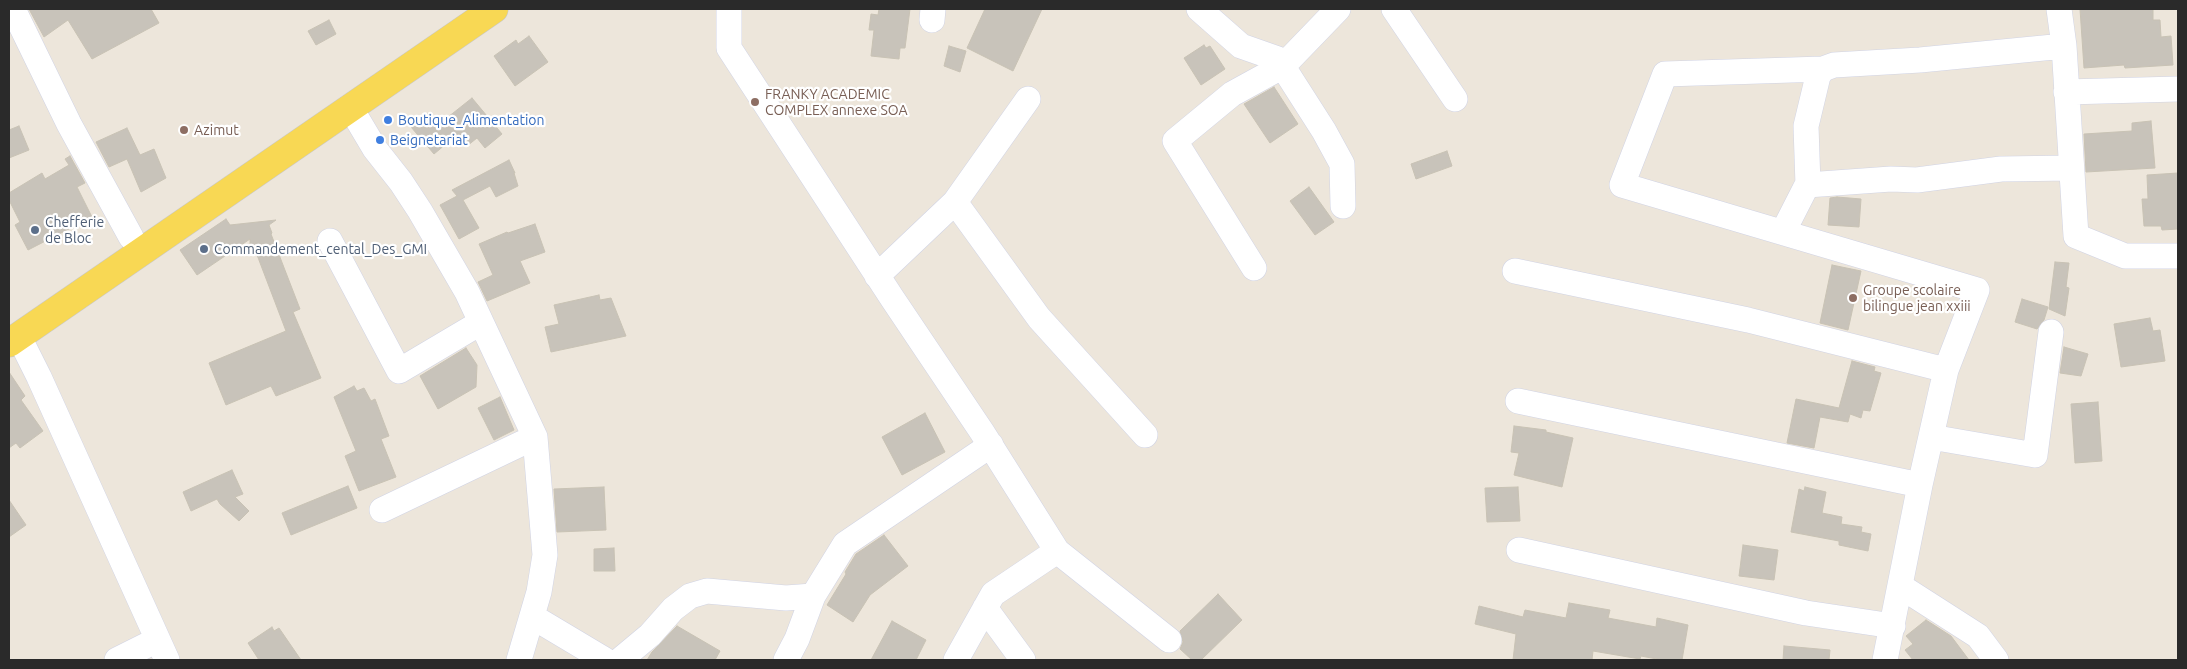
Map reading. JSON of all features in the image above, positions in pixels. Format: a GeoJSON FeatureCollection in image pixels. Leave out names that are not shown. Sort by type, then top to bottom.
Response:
{"type":"FeatureCollection","features":[{"type":"Feature","properties":{"kind":"main road"},"geometry":{"type":"LineString","coordinates":[[12,333],[131,237],[340,96],[463,9]]}},
{"type":"Feature","properties":{"kind":"main road"},"geometry":{"type":"LineString","coordinates":[[12,333],[350,108],[494,9]]}},
{"type":"Feature","properties":{"kind":"street"},"geometry":{"type":"LineString","coordinates":[[13,9],[50,87],[131,237]]}},
{"type":"Feature","properties":{"kind":"street"},"geometry":{"type":"LineString","coordinates":[[729,9],[729,48],[990,445],[1057,551],[1169,640]]}},
{"type":"Feature","properties":{"kind":"street"},"geometry":{"type":"LineString","coordinates":[[1199,9],[1241,46],[1278,59],[1324,131],[1342,164],[1343,206]]}},
{"type":"Feature","properties":{"kind":"street"},"geometry":{"type":"LineString","coordinates":[[1254,268],[1175,141],[1232,94],[1283,66],[1338,9]]}},
{"type":"Feature","properties":{"kind":"street"},"geometry":{"type":"LineString","coordinates":[[1394,9],[1454,99]]}},
{"type":"Feature","properties":{"kind":"street"},"geometry":{"type":"LineString","coordinates":[[2059,9],[2064,46],[2076,236],[2125,256],[2178,256]]}},
{"type":"Feature","properties":{"kind":"street"},"geometry":{"type":"LineString","coordinates":[[1885,660],[1920,485],[1946,370],[1977,290],[1622,185],[1665,74],[1824,69],[1834,65],[1920,60],[2064,46]]}},
{"type":"Feature","properties":{"kind":"street"},"geometry":{"type":"LineString","coordinates":[[1808,185],[1806,126],[1818,76],[1824,69]]}},
{"type":"Feature","properties":{"kind":"street"},"geometry":{"type":"LineString","coordinates":[[2066,92],[2178,88]]}},
{"type":"Feature","properties":{"kind":"street"},"geometry":{"type":"LineString","coordinates":[[878,276],[954,202],[1028,99]]}},
{"type":"Feature","properties":{"kind":"street"},"geometry":{"type":"LineString","coordinates":[[350,108],[375,148],[401,182],[467,292],[535,437],[545,555],[540,592],[519,660]]}},
{"type":"Feature","properties":{"kind":"street"},"geometry":{"type":"LineString","coordinates":[[1783,232],[1806,185],[1891,179],[1917,180],[2001,169],[2071,168]]}},
{"type":"Feature","properties":{"kind":"street"},"geometry":{"type":"LineString","coordinates":[[954,202],[1039,318],[1145,435]]}},
{"type":"Feature","properties":{"kind":"street"},"geometry":{"type":"LineString","coordinates":[[330,241],[400,371],[480,323]]}},
{"type":"Feature","properties":{"kind":"street"},"geometry":{"type":"LineString","coordinates":[[1515,271],[1748,320],[1946,370]]}},
{"type":"Feature","properties":{"kind":"street"},"geometry":{"type":"LineString","coordinates":[[1931,437],[2035,455],[2051,332]]}},
{"type":"Feature","properties":{"kind":"street"},"geometry":{"type":"LineString","coordinates":[[12,333],[39,377],[162,650],[117,660]]}},
{"type":"Feature","properties":{"kind":"street"},"geometry":{"type":"LineString","coordinates":[[1518,401],[1920,485]]}},
{"type":"Feature","properties":{"kind":"street"},"geometry":{"type":"LineString","coordinates":[[382,510],[535,437]]}},
{"type":"Feature","properties":{"kind":"street"},"geometry":{"type":"LineString","coordinates":[[786,660],[797,639],[812,596],[845,544],[990,445]]}},
{"type":"Feature","properties":{"kind":"street"},"geometry":{"type":"LineString","coordinates":[[1518,550],[1806,613],[1893,626]]}},
{"type":"Feature","properties":{"kind":"street"},"geometry":{"type":"LineString","coordinates":[[956,660],[993,594],[1057,551]]}},
{"type":"Feature","properties":{"kind":"street"},"geometry":{"type":"LineString","coordinates":[[1900,586],[1978,636],[1996,660]]}},
{"type":"Feature","properties":{"kind":"street"},"geometry":{"type":"LineString","coordinates":[[620,660],[650,635],[673,609],[690,596],[707,591],[786,598],[812,596]]}},
{"type":"Feature","properties":{"kind":"street"},"geometry":{"type":"LineString","coordinates":[[985,608],[1023,660]]}},
{"type":"Feature","properties":{"kind":"street"},"geometry":{"type":"LineString","coordinates":[[533,617],[605,660]]}},
{"type":"Feature","properties":{"kind":"building"},"geometry":{"type":"Polygon","coordinates":[[[29,9],[151,9],[159,23],[92,59],[68,20],[44,37],[29,9]]]}},
{"type":"Feature","properties":{"kind":"building"},"geometry":{"type":"Polygon","coordinates":[[[879,9],[910,9],[905,48],[900,48],[899,59],[871,56],[874,30],[869,30],[871,14],[878,15],[879,9]]]}},
{"type":"Feature","properties":{"kind":"building"},"geometry":{"type":"Polygon","coordinates":[[[985,9],[1042,9],[1013,71],[967,48],[985,9]]]}},
{"type":"Feature","properties":{"kind":"building"},"geometry":{"type":"Polygon","coordinates":[[[2080,9],[2153,9],[2153,20],[2160,20],[2161,37],[2171,36],[2173,65],[2125,68],[2124,65],[2084,68],[2080,9]]]}},
{"type":"Feature","properties":{"kind":"building"},"geometry":{"type":"Polygon","coordinates":[[[329,20],[336,34],[316,45],[308,31],[329,20]]]}},
{"type":"Feature","properties":{"kind":"building"},"geometry":{"type":"Polygon","coordinates":[[[529,36],[548,62],[515,86],[494,56],[516,40],[518,44],[529,36]]]}},
{"type":"Feature","properties":{"kind":"building"},"geometry":{"type":"Polygon","coordinates":[[[1204,45],[1206,48],[1210,46],[1225,69],[1201,85],[1184,58],[1204,45]]]}},
{"type":"Feature","properties":{"kind":"building"},"geometry":{"type":"Polygon","coordinates":[[[949,46],[966,51],[960,72],[944,66],[949,46]]]}},
{"type":"Feature","properties":{"kind":"building"},"geometry":{"type":"Polygon","coordinates":[[[1274,87],[1298,124],[1270,143],[1244,104],[1274,87]]]}},
{"type":"Feature","properties":{"kind":"building"},"geometry":{"type":"Polygon","coordinates":[[[472,98],[502,134],[485,148],[477,138],[467,146],[458,134],[434,154],[411,127],[428,113],[438,125],[472,98]]]}},
{"type":"Feature","properties":{"kind":"building"},"geometry":{"type":"Polygon","coordinates":[[[2151,121],[2155,168],[2086,172],[2084,134],[2132,131],[2132,123],[2151,121]]]}},
{"type":"Feature","properties":{"kind":"building"},"geometry":{"type":"Polygon","coordinates":[[[19,126],[29,150],[9,158],[9,130],[19,126]]]}},
{"type":"Feature","properties":{"kind":"building"},"geometry":{"type":"Polygon","coordinates":[[[127,128],[140,155],[154,149],[166,178],[141,192],[127,159],[109,167],[96,142],[127,128]]]}},
{"type":"Feature","properties":{"kind":"building"},"geometry":{"type":"Polygon","coordinates":[[[1447,151],[1452,166],[1416,179],[1411,164],[1447,151]]]}},
{"type":"Feature","properties":{"kind":"building"},"geometry":{"type":"Polygon","coordinates":[[[70,156],[85,183],[77,187],[92,217],[28,250],[15,225],[20,222],[9,200],[9,193],[42,173],[45,179],[69,165],[65,159],[70,156]]]}},
{"type":"Feature","properties":{"kind":"building"},"geometry":{"type":"Polygon","coordinates":[[[509,160],[518,186],[496,197],[490,186],[463,200],[479,228],[459,239],[440,205],[457,196],[452,190],[509,160]]]}},
{"type":"Feature","properties":{"kind":"building"},"geometry":{"type":"Polygon","coordinates":[[[2178,173],[2178,229],[2162,230],[2161,226],[2144,226],[2142,199],[2148,199],[2147,175],[2178,173]]]}},
{"type":"Feature","properties":{"kind":"building"},"geometry":{"type":"Polygon","coordinates":[[[1309,187],[1334,222],[1315,235],[1290,201],[1309,187]]]}},
{"type":"Feature","properties":{"kind":"building"},"geometry":{"type":"Polygon","coordinates":[[[1830,198],[1861,199],[1859,227],[1828,225],[1830,198]]]}},
{"type":"Feature","properties":{"kind":"building"},"geometry":{"type":"Polygon","coordinates":[[[226,219],[230,225],[276,220],[269,225],[300,309],[293,312],[321,378],[276,396],[271,386],[226,405],[209,363],[286,331],[254,247],[250,248],[250,239],[197,275],[180,250],[226,219]]]}},
{"type":"Feature","properties":{"kind":"building"},"geometry":{"type":"Polygon","coordinates":[[[535,224],[545,252],[520,261],[530,283],[487,301],[478,282],[493,275],[479,244],[507,232],[535,224]]]}},
{"type":"Feature","properties":{"kind":"building"},"geometry":{"type":"Polygon","coordinates":[[[2055,262],[2069,263],[2066,287],[2069,288],[2065,316],[2049,309],[2055,262]]]}},
{"type":"Feature","properties":{"kind":"building"},"geometry":{"type":"Polygon","coordinates":[[[1832,265],[1861,271],[1848,330],[1820,323],[1832,265]]]}},
{"type":"Feature","properties":{"kind":"building"},"geometry":{"type":"Polygon","coordinates":[[[599,295],[600,300],[611,298],[626,336],[551,352],[545,327],[559,324],[554,305],[599,295]]]}},
{"type":"Feature","properties":{"kind":"building"},"geometry":{"type":"Polygon","coordinates":[[[2022,299],[2048,307],[2044,320],[2037,329],[2015,322],[2022,299]]]}},
{"type":"Feature","properties":{"kind":"building"},"geometry":{"type":"Polygon","coordinates":[[[2150,318],[2153,331],[2160,330],[2165,361],[2121,367],[2114,324],[2150,318]]]}},
{"type":"Feature","properties":{"kind":"building"},"geometry":{"type":"Polygon","coordinates":[[[2064,347],[2088,354],[2081,376],[2060,373],[2064,347]]]}},
{"type":"Feature","properties":{"kind":"building"},"geometry":{"type":"Polygon","coordinates":[[[466,348],[477,365],[476,387],[438,409],[420,376],[466,348]]]}},
{"type":"Feature","properties":{"kind":"building"},"geometry":{"type":"Polygon","coordinates":[[[1852,361],[1875,367],[1874,371],[1881,373],[1870,411],[1863,410],[1861,418],[1850,414],[1848,422],[1820,417],[1814,448],[1787,443],[1796,399],[1839,408],[1852,361]]]}},
{"type":"Feature","properties":{"kind":"building"},"geometry":{"type":"Polygon","coordinates":[[[9,372],[25,396],[21,400],[43,431],[20,448],[16,443],[9,448],[9,372]]]}},
{"type":"Feature","properties":{"kind":"building"},"geometry":{"type":"Polygon","coordinates":[[[354,386],[357,391],[364,388],[371,401],[375,399],[389,436],[381,439],[396,477],[359,491],[345,456],[356,451],[334,397],[354,386]]]}},
{"type":"Feature","properties":{"kind":"building"},"geometry":{"type":"Polygon","coordinates":[[[500,397],[514,430],[494,440],[478,408],[500,397]]]}},
{"type":"Feature","properties":{"kind":"building"},"geometry":{"type":"Polygon","coordinates":[[[2098,402],[2102,461],[2075,463],[2071,404],[2098,402]]]}},
{"type":"Feature","properties":{"kind":"building"},"geometry":{"type":"Polygon","coordinates":[[[925,413],[945,452],[902,475],[882,437],[925,413]]]}},
{"type":"Feature","properties":{"kind":"building"},"geometry":{"type":"Polygon","coordinates":[[[1514,426],[1546,430],[1546,432],[1573,438],[1562,487],[1514,475],[1519,453],[1511,452],[1514,426]]]}},
{"type":"Feature","properties":{"kind":"building"},"geometry":{"type":"Polygon","coordinates":[[[232,470],[243,494],[235,497],[249,511],[239,521],[217,499],[191,511],[183,492],[232,470]]]}},
{"type":"Feature","properties":{"kind":"building"},"geometry":{"type":"Polygon","coordinates":[[[348,486],[357,508],[291,535],[282,513],[348,486]]]}},
{"type":"Feature","properties":{"kind":"building"},"geometry":{"type":"Polygon","coordinates":[[[604,487],[606,530],[557,532],[554,489],[604,487]]]}},
{"type":"Feature","properties":{"kind":"building"},"geometry":{"type":"Polygon","coordinates":[[[1518,487],[1520,521],[1487,522],[1485,488],[1518,487]]]}},
{"type":"Feature","properties":{"kind":"building"},"geometry":{"type":"Polygon","coordinates":[[[1805,487],[1826,492],[1822,513],[1842,517],[1841,524],[1862,527],[1861,532],[1871,534],[1868,551],[1839,545],[1839,541],[1791,532],[1799,489],[1804,491],[1805,487]]]}},
{"type":"Feature","properties":{"kind":"building"},"geometry":{"type":"Polygon","coordinates":[[[9,500],[26,525],[9,537],[9,500]]]}},
{"type":"Feature","properties":{"kind":"building"},"geometry":{"type":"Polygon","coordinates":[[[884,535],[908,566],[870,595],[853,622],[827,605],[856,554],[884,535]]]}},
{"type":"Feature","properties":{"kind":"building"},"geometry":{"type":"Polygon","coordinates":[[[1743,545],[1778,550],[1774,580],[1739,576],[1743,545]]]}},
{"type":"Feature","properties":{"kind":"building"},"geometry":{"type":"Polygon","coordinates":[[[614,548],[615,571],[594,571],[594,549],[614,548]]]}},
{"type":"Feature","properties":{"kind":"building"},"geometry":{"type":"Polygon","coordinates":[[[1218,594],[1242,620],[1201,660],[1192,660],[1180,649],[1183,642],[1180,631],[1218,594]]]}},
{"type":"Feature","properties":{"kind":"building"},"geometry":{"type":"Polygon","coordinates":[[[1569,603],[1610,610],[1608,618],[1656,627],[1657,618],[1688,625],[1682,660],[1662,660],[1641,656],[1640,659],[1593,651],[1592,660],[1513,660],[1516,634],[1475,624],[1479,606],[1523,617],[1525,610],[1566,618],[1569,603]]]}},
{"type":"Feature","properties":{"kind":"building"},"geometry":{"type":"Polygon","coordinates":[[[1926,620],[1951,636],[1969,660],[1913,660],[1905,650],[1913,644],[1906,636],[1926,620]]]}},
{"type":"Feature","properties":{"kind":"building"},"geometry":{"type":"Polygon","coordinates":[[[892,621],[926,640],[916,660],[871,660],[892,621]]]}},
{"type":"Feature","properties":{"kind":"building"},"geometry":{"type":"Polygon","coordinates":[[[677,626],[720,651],[715,660],[647,660],[652,652],[677,626]]]}},
{"type":"Feature","properties":{"kind":"building"},"geometry":{"type":"Polygon","coordinates":[[[272,627],[274,631],[279,628],[301,660],[259,660],[248,643],[272,627]]]}},
{"type":"Feature","properties":{"kind":"building"},"geometry":{"type":"Polygon","coordinates":[[[1784,646],[1830,650],[1829,660],[1783,660],[1784,646]]]}},
{"type":"Feature","properties":{"kind":"place","name":"FRANKY ACADEMIC COMPLEX annexe SOA"},"geometry":{"type":"Point","coordinates":[755,102]}},
{"type":"Feature","properties":{"kind":"place","name":"Boutique_Alimentation"},"geometry":{"type":"Point","coordinates":[388,120]}},
{"type":"Feature","properties":{"kind":"place","name":"Azimut"},"geometry":{"type":"Point","coordinates":[184,130]}},
{"type":"Feature","properties":{"kind":"place","name":"Beignetariat"},"geometry":{"type":"Point","coordinates":[380,140]}},
{"type":"Feature","properties":{"kind":"place","name":"Chefferie de Bloc"},"geometry":{"type":"Point","coordinates":[35,230]}},
{"type":"Feature","properties":{"kind":"place","name":"Commandement_cental_Des_GMI"},"geometry":{"type":"Point","coordinates":[204,249]}},
{"type":"Feature","properties":{"kind":"place","name":"Groupe scolaire bilingue jean xxiii"},"geometry":{"type":"Point","coordinates":[1853,298]}}]}
